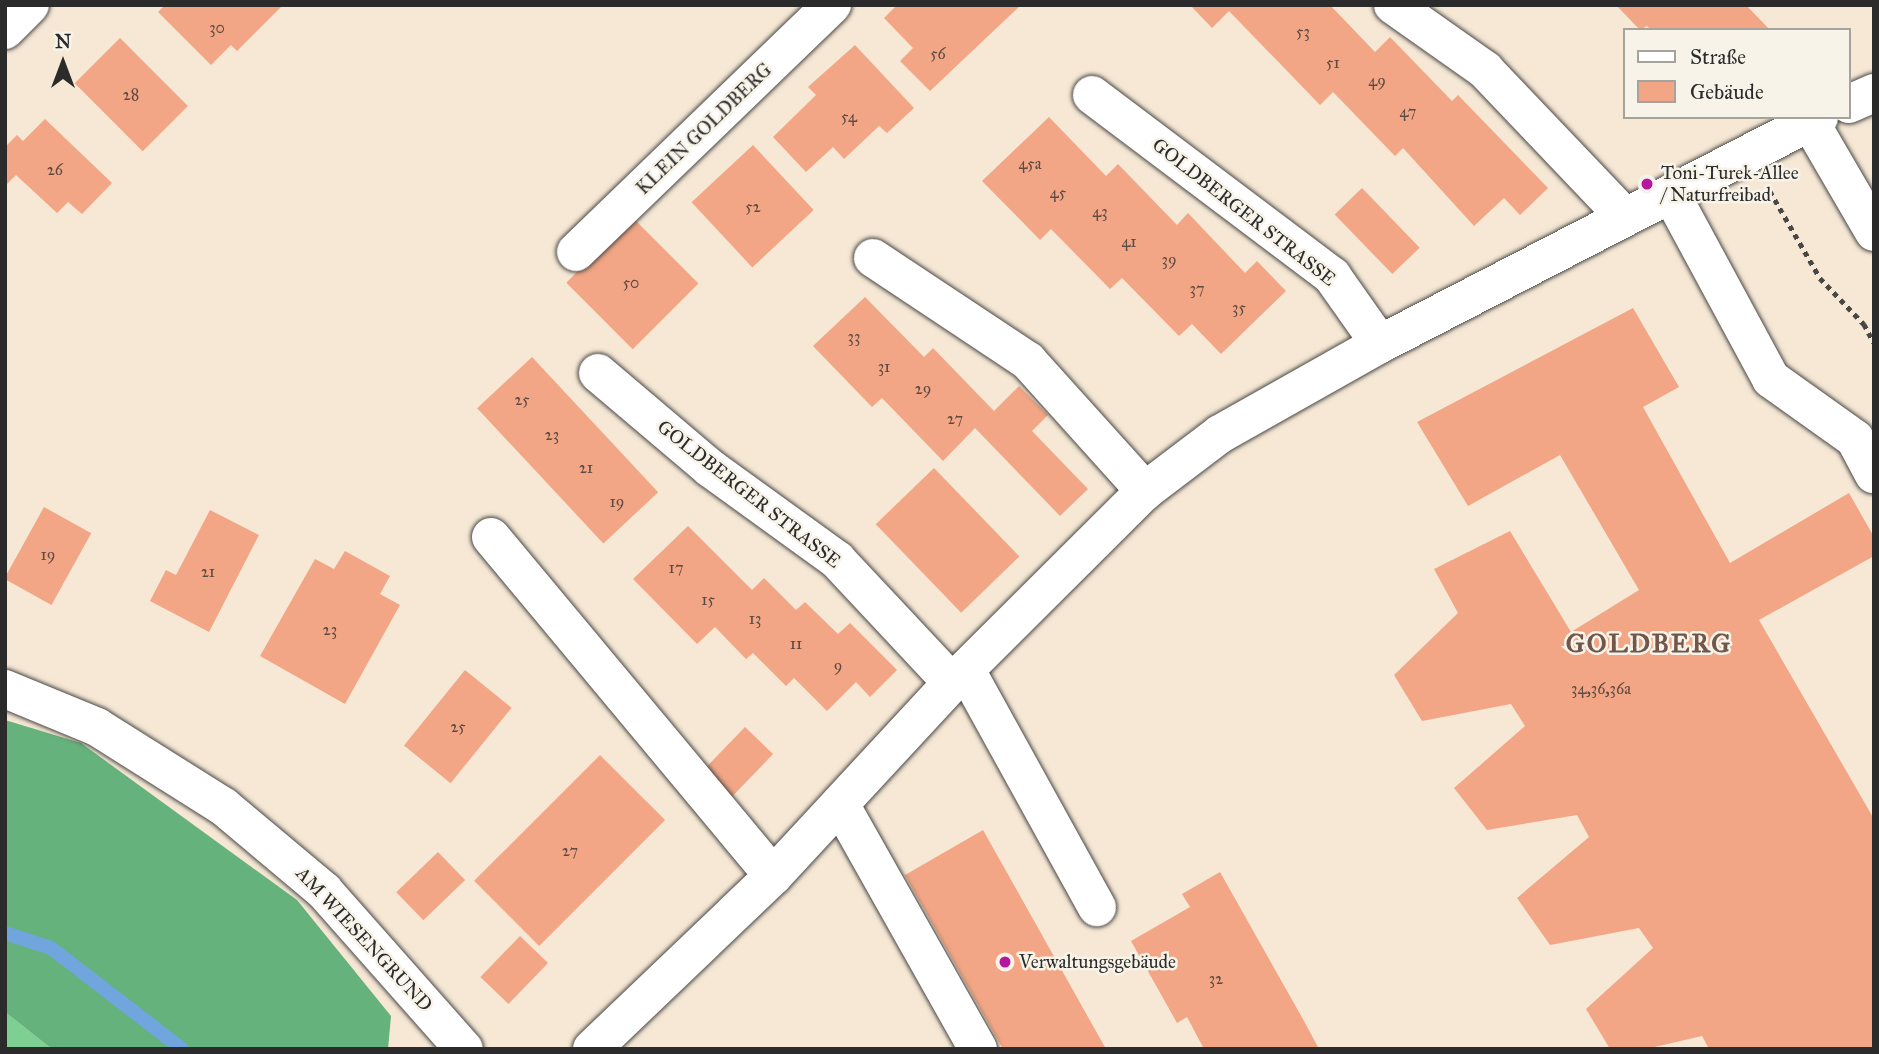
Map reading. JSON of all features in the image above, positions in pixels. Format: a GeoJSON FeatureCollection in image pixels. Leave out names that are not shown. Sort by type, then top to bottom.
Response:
{"type":"FeatureCollection","features":[{"type":"Feature","properties":{"kind":"street"},"geometry":{"type":"LineString","coordinates":[[5,30],[30,5]]}},
{"type":"Feature","properties":{"kind":"street","name":"KLEIN GOLDBERG"},"geometry":{"type":"LineString","coordinates":[[576,252],[832,5]]}},
{"type":"Feature","properties":{"kind":"street"},"geometry":{"type":"LineString","coordinates":[[1394,5],[1485,70],[1625,217]]}},
{"type":"Feature","properties":{"kind":"street"},"geometry":{"type":"LineString","coordinates":[[1851,103],[1874,93]]}},
{"type":"Feature","properties":{"kind":"street","name":"GOLDBERGER STRASSE"},"geometry":{"type":"LineString","coordinates":[[1092,95],[1332,276],[1380,344]]}},
{"type":"Feature","properties":{"kind":"street"},"geometry":{"type":"LineString","coordinates":[[592,1049],[773,876],[959,676],[1145,491],[1220,434],[1380,344],[1815,119],[1874,232]]}},
{"type":"Feature","properties":{"kind":"street"},"geometry":{"type":"LineString","coordinates":[[1671,194],[1771,379],[1855,439],[1874,474]]}},
{"type":"Feature","properties":{"kind":"street"},"geometry":{"type":"LineString","coordinates":[[873,258],[1028,361],[1145,491]]}},
{"type":"Feature","properties":{"kind":"street","name":"GOLDBERGER STRASSE"},"geometry":{"type":"LineString","coordinates":[[598,373],[709,468],[837,559],[959,676],[1097,907]]}},
{"type":"Feature","properties":{"kind":"street"},"geometry":{"type":"LineString","coordinates":[[491,537],[773,876]]}},
{"type":"Feature","properties":{"kind":"street","name":"AM WIESENGRUND"},"geometry":{"type":"LineString","coordinates":[[5,689],[97,727],[167,767],[234,814],[324,891],[464,1049]]}},
{"type":"Feature","properties":{"kind":"street"},"geometry":{"type":"LineString","coordinates":[[840,804],[978,1049]]}},
{"type":"Feature","properties":{"kind":"path"},"geometry":{"type":"LineString","coordinates":[[1749,153],[1820,278],[1864,324],[1874,343]]}},
{"type":"Feature","properties":{"kind":"green space"},"geometry":{"type":"Polygon","coordinates":[[[5,720],[81,743],[297,900],[391,1016],[388,1049],[52,1049],[5,1012],[5,720]]]}},
{"type":"Feature","properties":{"kind":"green space"},"geometry":{"type":"Polygon","coordinates":[[[5,1012],[52,1049],[5,1049],[5,1012]]]}},
{"type":"Feature","properties":{"kind":"building"},"geometry":{"type":"Polygon","coordinates":[[[165,5],[283,5],[237,51],[231,45],[211,65],[158,12],[165,5]]]}},
{"type":"Feature","properties":{"kind":"building"},"geometry":{"type":"Polygon","coordinates":[[[897,5],[1021,5],[930,91],[900,61],[913,48],[884,18],[897,5]]]}},
{"type":"Feature","properties":{"kind":"building"},"geometry":{"type":"Polygon","coordinates":[[[1190,5],[1330,5],[1375,52],[1390,37],[1452,101],[1458,95],[1548,188],[1520,215],[1504,198],[1474,226],[1403,148],[1395,156],[1333,92],[1320,105],[1229,11],[1212,28],[1190,5]]]}},
{"type":"Feature","properties":{"kind":"building"},"geometry":{"type":"Polygon","coordinates":[[[1616,5],[1746,5],[1768,28],[1647,26],[1638,28],[1616,5]]]}},
{"type":"Feature","properties":{"kind":"building"},"geometry":{"type":"Polygon","coordinates":[[[120,38],[188,106],[143,151],[75,83],[120,38]]]}},
{"type":"Feature","properties":{"kind":"building"},"geometry":{"type":"Polygon","coordinates":[[[855,45],[914,108],[887,133],[879,126],[844,159],[833,147],[806,172],[773,137],[816,95],[808,87],[855,45]]]}},
{"type":"Feature","properties":{"kind":"building"},"geometry":{"type":"Polygon","coordinates":[[[1049,117],[1106,176],[1118,164],[1177,225],[1188,213],[1245,273],[1257,261],[1286,291],[1221,354],[1192,324],[1179,336],[1122,278],[1110,289],[1051,229],[1040,240],[982,181],[1049,117]]]}},
{"type":"Feature","properties":{"kind":"building"},"geometry":{"type":"Polygon","coordinates":[[[45,119],[112,183],[82,214],[68,202],[57,213],[16,175],[5,186],[5,147],[17,135],[23,141],[45,119]]]}},
{"type":"Feature","properties":{"kind":"building"},"geometry":{"type":"Polygon","coordinates":[[[753,145],[814,210],[752,267],[692,202],[753,145]]]}},
{"type":"Feature","properties":{"kind":"building"},"geometry":{"type":"Polygon","coordinates":[[[1362,188],[1420,248],[1392,274],[1335,214],[1362,188]]]}},
{"type":"Feature","properties":{"kind":"building"},"geometry":{"type":"Polygon","coordinates":[[[632,217],[698,283],[633,349],[566,283],[632,217]]]}},
{"type":"Feature","properties":{"kind":"building"},"geometry":{"type":"Polygon","coordinates":[[[865,297],[924,357],[933,348],[994,411],[1019,386],[1048,415],[1032,431],[1088,489],[1060,516],[975,428],[943,461],[882,398],[872,407],[813,346],[865,297]]]}},
{"type":"Feature","properties":{"kind":"building"},"geometry":{"type":"Polygon","coordinates":[[[1633,308],[1679,387],[1643,407],[1730,563],[1849,493],[1874,537],[1874,556],[1759,620],[1874,819],[1874,1049],[1709,1049],[1702,1036],[1646,1049],[1610,1049],[1586,1009],[1653,948],[1639,928],[1550,945],[1517,898],[1589,837],[1577,815],[1487,830],[1454,788],[1525,726],[1511,704],[1422,721],[1394,675],[1458,613],[1434,569],[1510,531],[1571,632],[1639,590],[1560,455],[1468,506],[1417,422],[1633,308]]]}},
{"type":"Feature","properties":{"kind":"building"},"geometry":{"type":"Polygon","coordinates":[[[532,357],[658,492],[603,543],[477,408],[532,357]]]}},
{"type":"Feature","properties":{"kind":"building"},"geometry":{"type":"Polygon","coordinates":[[[934,468],[1019,556],[961,613],[876,524],[934,468]]]}},
{"type":"Feature","properties":{"kind":"building"},"geometry":{"type":"Polygon","coordinates":[[[44,507],[91,533],[51,605],[5,579],[44,507]]]}},
{"type":"Feature","properties":{"kind":"building"},"geometry":{"type":"Polygon","coordinates":[[[210,510],[259,535],[209,632],[150,601],[166,570],[176,575],[210,510]]]}},
{"type":"Feature","properties":{"kind":"building"},"geometry":{"type":"Polygon","coordinates":[[[688,526],[752,590],[764,578],[796,610],[805,602],[838,634],[850,623],[897,670],[870,697],[856,682],[827,711],[794,678],[786,686],[753,653],[746,659],[715,627],[697,644],[633,579],[688,526]]]}},
{"type":"Feature","properties":{"kind":"building"},"geometry":{"type":"Polygon","coordinates":[[[345,551],[390,576],[380,594],[400,605],[345,704],[260,656],[315,559],[334,569],[345,551]]]}},
{"type":"Feature","properties":{"kind":"building"},"geometry":{"type":"Polygon","coordinates":[[[465,670],[512,708],[451,783],[404,745],[465,670]]]}},
{"type":"Feature","properties":{"kind":"building"},"geometry":{"type":"Polygon","coordinates":[[[745,727],[773,754],[730,799],[702,772],[745,727]]]}},
{"type":"Feature","properties":{"kind":"building"},"geometry":{"type":"Polygon","coordinates":[[[600,755],[665,820],[539,946],[474,881],[600,755]]]}},
{"type":"Feature","properties":{"kind":"building","name":"Verwaltungsgebäude"},"geometry":{"type":"Polygon","coordinates":[[[983,830],[1106,1049],[1003,1049],[905,875],[983,830]]]}},
{"type":"Feature","properties":{"kind":"building"},"geometry":{"type":"Polygon","coordinates":[[[438,852],[465,880],[423,920],[396,892],[438,852]]]}},
{"type":"Feature","properties":{"kind":"building"},"geometry":{"type":"Polygon","coordinates":[[[1220,872],[1319,1049],[1204,1049],[1187,1017],[1177,1023],[1131,941],[1190,907],[1182,894],[1220,872]]]}},
{"type":"Feature","properties":{"kind":"building"},"geometry":{"type":"Polygon","coordinates":[[[520,936],[548,963],[508,1004],[480,977],[520,936]]]}},
{"type":"Feature","properties":{"kind":"waterway"},"geometry":{"type":"LineString","coordinates":[[5,933],[51,948],[182,1049]]}},
{"type":"Feature","properties":{"kind":"place","name":"Toni-Turek-Allee / Naturfreibad"},"geometry":{"type":"Point","coordinates":[1647,184]}},
{"type":"Feature","properties":{"kind":"place","name":"Verwaltungsgebäude"},"geometry":{"type":"Point","coordinates":[1005,962]}},
{"type":"Feature","properties":{"kind":"district","name":"GOLDBERG"},"geometry":{"type":"Point","coordinates":[1649,644]}}]}
